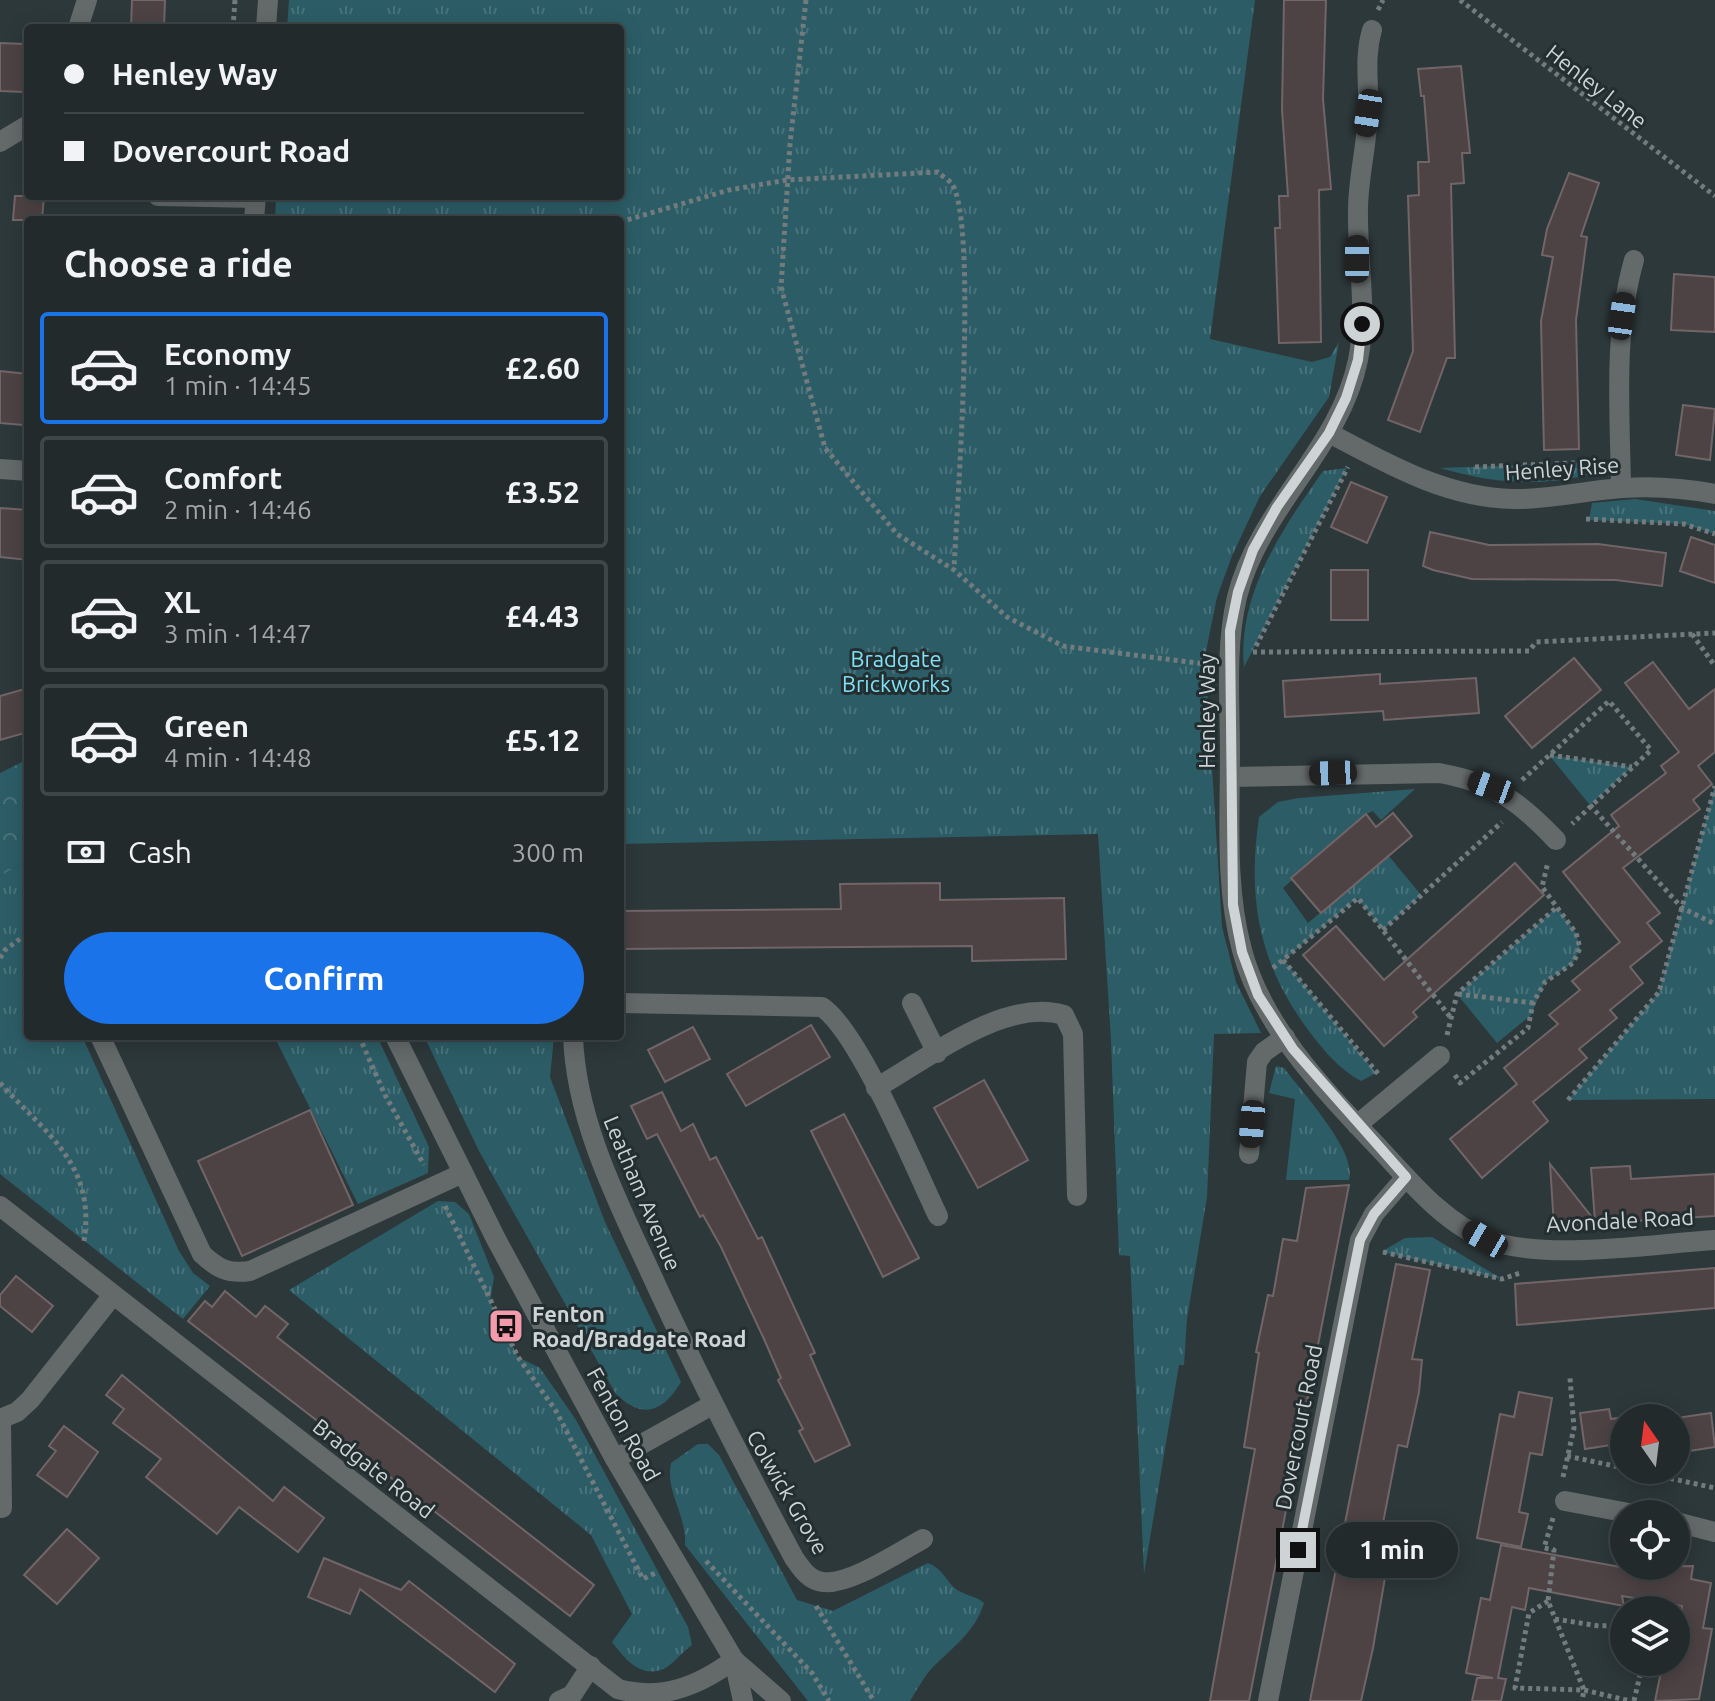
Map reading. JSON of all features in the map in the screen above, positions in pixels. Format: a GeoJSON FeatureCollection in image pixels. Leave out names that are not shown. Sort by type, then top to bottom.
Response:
{"type":"FeatureCollection","features":[{"type":"Feature","properties":{"kind":"street"},"geometry":{"type":"LineString","coordinates":[[79,24],[87,0]]}},
{"type":"Feature","properties":{"kind":"street"},"geometry":{"type":"LineString","coordinates":[[266,24],[268,0]]}},
{"type":"Feature","properties":{"kind":"street","name":"Henley Way"},"geometry":{"type":"LineString","coordinates":[[1372,30],[1367,48],[1368,113],[1358,205],[1362,324],[1358,360],[1346,398],[1329,433],[1277,507],[1253,550],[1230,631],[1233,905],[1242,952],[1254,984],[1285,1037],[1357,1125],[1406,1177]]}},
{"type":"Feature","properties":{"kind":"street"},"geometry":{"type":"LineString","coordinates":[[0,142],[24,127]]}},
{"type":"Feature","properties":{"kind":"street"},"geometry":{"type":"LineString","coordinates":[[1621,488],[1619,352],[1627,284],[1634,260]]}},
{"type":"Feature","properties":{"kind":"street","name":"Henley Rise"},"geometry":{"type":"LineString","coordinates":[[1329,433],[1411,475],[1460,492],[1512,499],[1621,488],[1670,487],[1715,494]]}},
{"type":"Feature","properties":{"kind":"street"},"geometry":{"type":"LineString","coordinates":[[0,469],[24,471]]}},
{"type":"Feature","properties":{"kind":"street"},"geometry":{"type":"LineString","coordinates":[[1230,777],[1439,773],[1467,778],[1514,800],[1556,840]]}},
{"type":"Feature","properties":{"kind":"street"},"geometry":{"type":"LineString","coordinates":[[624,1003],[822,1007],[837,1017],[876,1088],[938,1216]]}},
{"type":"Feature","properties":{"kind":"street"},"geometry":{"type":"LineString","coordinates":[[912,1003],[937,1053]]}},
{"type":"Feature","properties":{"kind":"street"},"geometry":{"type":"LineString","coordinates":[[876,1088],[1010,1015],[1044,1009],[1064,1015],[1073,1034],[1077,1196]]}},
{"type":"Feature","properties":{"kind":"street"},"geometry":{"type":"LineString","coordinates":[[1249,1154],[1257,1062],[1264,1052],[1285,1037]]}},
{"type":"Feature","properties":{"kind":"street"},"geometry":{"type":"LineString","coordinates":[[102,1040],[202,1254],[217,1267],[232,1273],[250,1271],[463,1173]]}},
{"type":"Feature","properties":{"kind":"street","name":"Fenton Road"},"geometry":{"type":"LineString","coordinates":[[397,1040],[463,1173],[615,1459],[734,1660],[743,1701]]}},
{"type":"Feature","properties":{"kind":"street","name":"Leatham Avenue"},"geometry":{"type":"LineString","coordinates":[[573,1040],[577,1085],[586,1120],[632,1233],[712,1405]]}},
{"type":"Feature","properties":{"kind":"street"},"geometry":{"type":"LineString","coordinates":[[1357,1125],[1440,1056]]}},
{"type":"Feature","properties":{"kind":"street","name":"Avondale Road"},"geometry":{"type":"LineString","coordinates":[[1406,1177],[1454,1221],[1485,1239],[1535,1248],[1715,1240]]}},
{"type":"Feature","properties":{"kind":"street","name":"Dovercourt Road"},"geometry":{"type":"LineString","coordinates":[[1268,1701],[1358,1249],[1374,1214],[1406,1177]]}},
{"type":"Feature","properties":{"kind":"street","name":"Bradgate Road"},"geometry":{"type":"LineString","coordinates":[[0,1206],[618,1689],[637,1698],[656,1698],[704,1682],[734,1660]]}},
{"type":"Feature","properties":{"kind":"street"},"geometry":{"type":"LineString","coordinates":[[2,1508],[0,1419],[30,1400],[113,1295]]}},
{"type":"Feature","properties":{"kind":"street"},"geometry":{"type":"LineString","coordinates":[[615,1459],[712,1405]]}},
{"type":"Feature","properties":{"kind":"street","name":"Colwick Grove"},"geometry":{"type":"LineString","coordinates":[[712,1405],[794,1558],[810,1577],[820,1583],[839,1582],[923,1539]]}},
{"type":"Feature","properties":{"kind":"street"},"geometry":{"type":"LineString","coordinates":[[1560,1499],[1610,1509]]}},
{"type":"Feature","properties":{"kind":"street"},"geometry":{"type":"LineString","coordinates":[[1690,1526],[1715,1532]]}},
{"type":"Feature","properties":{"kind":"street","name":"Fenton Road"},"geometry":{"type":"LineString","coordinates":[[734,1660],[781,1701]]}},
{"type":"Feature","properties":{"kind":"street"},"geometry":{"type":"LineString","coordinates":[[559,1701],[572,1695],[591,1666]]}},
{"type":"Feature","properties":{"kind":"path"},"geometry":{"type":"LineString","coordinates":[[233,24],[235,0]]}},
{"type":"Feature","properties":{"kind":"path"},"geometry":{"type":"LineString","coordinates":[[806,0],[787,180],[781,287],[825,448],[897,534],[954,570],[1007,617],[1063,646],[1230,668]]}},
{"type":"Feature","properties":{"kind":"path","name":"Henley Lane"},"geometry":{"type":"LineString","coordinates":[[1460,0],[1715,196]]}},
{"type":"Feature","properties":{"kind":"path"},"geometry":{"type":"LineString","coordinates":[[624,221],[729,190],[787,180],[938,172],[952,185],[963,229],[962,410],[954,570]]}},
{"type":"Feature","properties":{"kind":"path"},"geometry":{"type":"LineString","coordinates":[[1230,693],[1310,534],[1358,448]]}},
{"type":"Feature","properties":{"kind":"path"},"geometry":{"type":"LineString","coordinates":[[1470,467],[1620,461]]}},
{"type":"Feature","properties":{"kind":"path"},"geometry":{"type":"LineString","coordinates":[[1576,518],[1684,524],[1715,534]]}},
{"type":"Feature","properties":{"kind":"path"},"geometry":{"type":"LineString","coordinates":[[1252,652],[1529,651],[1536,642],[1715,633]]}},
{"type":"Feature","properties":{"kind":"path"},"geometry":{"type":"LineString","coordinates":[[1692,634],[1715,666]]}},
{"type":"Feature","properties":{"kind":"path"},"geometry":{"type":"LineString","coordinates":[[1383,930],[1514,800],[1549,755],[1609,701],[1651,750],[1556,840],[1542,887],[1557,907],[1576,933],[1580,948],[1573,963],[1545,982],[1533,1003],[1528,1028],[1460,1083],[1440,1056],[1457,994],[1557,907]]}},
{"type":"Feature","properties":{"kind":"path"},"geometry":{"type":"LineString","coordinates":[[1549,755],[1632,767]]}},
{"type":"Feature","properties":{"kind":"path"},"geometry":{"type":"LineString","coordinates":[[1568,1100],[1659,992],[1715,786]]}},
{"type":"Feature","properties":{"kind":"path"},"geometry":{"type":"LineString","coordinates":[[1590,805],[1682,908],[1715,924]]}},
{"type":"Feature","properties":{"kind":"path"},"geometry":{"type":"LineString","coordinates":[[1254,984],[1358,898],[1451,1018]]}},
{"type":"Feature","properties":{"kind":"path"},"geometry":{"type":"LineString","coordinates":[[0,958],[24,937]]}},
{"type":"Feature","properties":{"kind":"path"},"geometry":{"type":"LineString","coordinates":[[1283,960],[1395,1093]]}},
{"type":"Feature","properties":{"kind":"path"},"geometry":{"type":"LineString","coordinates":[[1457,994],[1533,1003]]}},
{"type":"Feature","properties":{"kind":"path"},"geometry":{"type":"LineString","coordinates":[[0,1083],[60,1144],[80,1176],[87,1222],[80,1270]]}},
{"type":"Feature","properties":{"kind":"path"},"geometry":{"type":"LineString","coordinates":[[1358,1249],[1502,1279],[1517,1276],[1527,1267],[1535,1248]]}},
{"type":"Feature","properties":{"kind":"path"},"geometry":{"type":"LineString","coordinates":[[1570,1378],[1574,1428],[1560,1499],[1544,1548],[1554,1550],[1548,1601],[1584,1690],[1582,1701]]}},
{"type":"Feature","properties":{"kind":"path"},"geometry":{"type":"LineString","coordinates":[[1567,1456],[1610,1465]]}},
{"type":"Feature","properties":{"kind":"path"},"geometry":{"type":"LineString","coordinates":[[1690,1483],[1715,1488]]}},
{"type":"Feature","properties":{"kind":"path"},"geometry":{"type":"LineString","coordinates":[[810,1577],[814,1604],[874,1701]]}},
{"type":"Feature","properties":{"kind":"path"},"geometry":{"type":"LineString","coordinates":[[1548,1601],[1529,1613],[1515,1688],[1584,1690],[1632,1701],[1639,1676]]}},
{"type":"Feature","properties":{"kind":"path"},"geometry":{"type":"LineString","coordinates":[[1555,1619],[1610,1626]]}},
{"type":"Feature","properties":{"kind":"green space","name":"Bradgate Brickworks"},"geometry":{"type":"Polygon","coordinates":[[[289,0],[1255,0],[1210,339],[1312,362],[1330,357],[1339,342],[1329,397],[1260,496],[1232,556],[1217,597],[1205,656],[1222,927],[1236,982],[1261,1033],[1214,1034],[1207,1197],[1187,1319],[1184,1365],[1179,1365],[1144,1574],[1130,1256],[1119,1255],[1111,1040],[1098,834],[624,844],[624,216],[275,216],[276,200],[624,200],[624,24],[287,24],[289,0]]]}},
{"type":"Feature","properties":{"kind":"green space"},"geometry":{"type":"Polygon","coordinates":[[[1593,462],[1594,474],[1535,482],[1480,478],[1440,468],[1593,462]]]}},
{"type":"Feature","properties":{"kind":"green space"},"geometry":{"type":"Polygon","coordinates":[[[1347,468],[1244,667],[1248,614],[1266,563],[1323,471],[1347,468]]]}},
{"type":"Feature","properties":{"kind":"green space"},"geometry":{"type":"Polygon","coordinates":[[[1635,499],[1715,511],[1715,534],[1684,524],[1589,520],[1592,503],[1635,499]]]}},
{"type":"Feature","properties":{"kind":"green space"},"geometry":{"type":"Polygon","coordinates":[[[1549,755],[1632,767],[1590,805],[1549,755]]]}},
{"type":"Feature","properties":{"kind":"green space"},"geometry":{"type":"Polygon","coordinates":[[[24,761],[24,862],[0,876],[0,773],[24,761]]]}},
{"type":"Feature","properties":{"kind":"green space"},"geometry":{"type":"Polygon","coordinates":[[[1715,786],[1715,1099],[1568,1100],[1659,992],[1715,786]]]}},
{"type":"Feature","properties":{"kind":"green space"},"geometry":{"type":"Polygon","coordinates":[[[1415,789],[1381,820],[1373,811],[1366,814],[1283,888],[1308,923],[1388,855],[1421,895],[1383,930],[1357,898],[1284,960],[1376,1073],[1361,1081],[1320,1046],[1292,1006],[1268,956],[1256,904],[1259,817],[1278,802],[1299,798],[1415,789]]]}},
{"type":"Feature","properties":{"kind":"green space"},"geometry":{"type":"Polygon","coordinates":[[[24,862],[24,1040],[84,1040],[179,1251],[193,1273],[210,1286],[183,1319],[0,1174],[0,876],[24,862]]]}},
{"type":"Feature","properties":{"kind":"green space"},"geometry":{"type":"Polygon","coordinates":[[[1557,907],[1576,933],[1580,948],[1573,963],[1545,982],[1531,1015],[1497,1043],[1457,994],[1557,907]]]}},
{"type":"Feature","properties":{"kind":"green space"},"geometry":{"type":"Polygon","coordinates":[[[276,1040],[379,1040],[429,1147],[428,1173],[358,1204],[276,1040]]]}},
{"type":"Feature","properties":{"kind":"green space"},"geometry":{"type":"Polygon","coordinates":[[[426,1040],[554,1040],[550,1077],[605,1222],[681,1382],[660,1406],[644,1410],[616,1394],[479,1151],[426,1040]]]}},
{"type":"Feature","properties":{"kind":"green space"},"geometry":{"type":"Polygon","coordinates":[[[1276,1066],[1284,1068],[1337,1138],[1349,1168],[1349,1180],[1286,1180],[1295,1099],[1269,1093],[1276,1066]]]}},
{"type":"Feature","properties":{"kind":"green space"},"geometry":{"type":"Polygon","coordinates":[[[438,1201],[455,1202],[469,1214],[494,1277],[490,1302],[518,1357],[540,1368],[576,1420],[688,1627],[692,1645],[667,1667],[658,1671],[642,1670],[612,1642],[632,1614],[591,1535],[289,1290],[438,1201]]]}},
{"type":"Feature","properties":{"kind":"green space"},"geometry":{"type":"Polygon","coordinates":[[[1432,1237],[1502,1279],[1381,1252],[1405,1238],[1432,1237]]]}},
{"type":"Feature","properties":{"kind":"green space"},"geometry":{"type":"Polygon","coordinates":[[[698,1444],[708,1444],[719,1455],[797,1600],[833,1611],[928,1563],[956,1589],[984,1603],[969,1631],[929,1672],[910,1701],[808,1701],[685,1545],[683,1524],[671,1484],[671,1463],[698,1444]]]}},
{"type":"Feature","properties":{"kind":"building"},"geometry":{"type":"Polygon","coordinates":[[[132,0],[165,0],[164,24],[131,24],[132,0]]]}},
{"type":"Feature","properties":{"kind":"building"},"geometry":{"type":"Polygon","coordinates":[[[1284,0],[1326,0],[1323,99],[1331,189],[1319,190],[1321,342],[1279,343],[1275,228],[1280,228],[1279,196],[1288,196],[1282,109],[1284,0]]]}},
{"type":"Feature","properties":{"kind":"building"},"geometry":{"type":"Polygon","coordinates":[[[0,43],[24,44],[23,92],[0,91],[0,43]]]}},
{"type":"Feature","properties":{"kind":"building"},"geometry":{"type":"Polygon","coordinates":[[[1461,66],[1470,153],[1462,153],[1464,183],[1451,184],[1455,358],[1447,358],[1420,432],[1388,420],[1413,351],[1408,196],[1419,195],[1418,162],[1429,162],[1424,96],[1421,96],[1418,69],[1461,66]]]}},
{"type":"Feature","properties":{"kind":"building"},"geometry":{"type":"Polygon","coordinates":[[[1569,173],[1599,183],[1581,236],[1587,237],[1576,320],[1579,449],[1544,450],[1541,321],[1553,257],[1542,255],[1547,229],[1569,173]]]}},
{"type":"Feature","properties":{"kind":"building"},"geometry":{"type":"Polygon","coordinates":[[[15,196],[24,196],[24,200],[44,200],[42,216],[24,216],[24,220],[13,220],[15,196]]]}},
{"type":"Feature","properties":{"kind":"building"},"geometry":{"type":"Polygon","coordinates":[[[1674,274],[1715,277],[1715,332],[1671,330],[1674,274]]]}},
{"type":"Feature","properties":{"kind":"building"},"geometry":{"type":"Polygon","coordinates":[[[0,371],[24,374],[23,425],[0,423],[0,371]]]}},
{"type":"Feature","properties":{"kind":"building"},"geometry":{"type":"Polygon","coordinates":[[[1683,405],[1715,409],[1710,460],[1676,455],[1683,405]]]}},
{"type":"Feature","properties":{"kind":"building"},"geometry":{"type":"Polygon","coordinates":[[[1351,482],[1387,497],[1367,543],[1331,527],[1351,482]]]}},
{"type":"Feature","properties":{"kind":"building"},"geometry":{"type":"Polygon","coordinates":[[[0,508],[24,510],[24,560],[0,557],[0,508]]]}},
{"type":"Feature","properties":{"kind":"building"},"geometry":{"type":"Polygon","coordinates":[[[1430,532],[1489,545],[1598,544],[1666,553],[1662,586],[1616,580],[1472,579],[1433,570],[1423,566],[1430,532]]]}},
{"type":"Feature","properties":{"kind":"building"},"geometry":{"type":"Polygon","coordinates":[[[1691,537],[1715,545],[1715,583],[1680,571],[1691,537]]]}},
{"type":"Feature","properties":{"kind":"building"},"geometry":{"type":"Polygon","coordinates":[[[1331,570],[1368,570],[1368,620],[1331,620],[1331,570]]]}},
{"type":"Feature","properties":{"kind":"building"},"geometry":{"type":"Polygon","coordinates":[[[1574,658],[1601,690],[1532,748],[1505,716],[1574,658]]]}},
{"type":"Feature","properties":{"kind":"building"},"geometry":{"type":"Polygon","coordinates":[[[1653,662],[1689,709],[1715,689],[1715,752],[1698,766],[1712,784],[1693,800],[1700,809],[1623,868],[1660,913],[1647,923],[1662,941],[1630,967],[1643,983],[1610,1010],[1617,1018],[1579,1049],[1587,1058],[1533,1102],[1548,1121],[1482,1178],[1450,1139],[1517,1084],[1504,1068],[1558,1024],[1549,1015],[1580,990],[1572,981],[1620,942],[1563,872],[1619,826],[1611,815],[1666,773],[1661,766],[1679,752],[1625,683],[1653,662]]]}},
{"type":"Feature","properties":{"kind":"building"},"geometry":{"type":"Polygon","coordinates":[[[1380,674],[1380,684],[1476,678],[1479,713],[1384,720],[1383,711],[1285,717],[1283,681],[1380,674]]]}},
{"type":"Feature","properties":{"kind":"building"},"geometry":{"type":"Polygon","coordinates":[[[24,689],[24,733],[0,740],[0,696],[24,689]]]}},
{"type":"Feature","properties":{"kind":"building"},"geometry":{"type":"Polygon","coordinates":[[[1393,813],[1412,836],[1321,913],[1291,878],[1366,814],[1376,827],[1393,813]]]}},
{"type":"Feature","properties":{"kind":"building"},"geometry":{"type":"Polygon","coordinates":[[[1515,863],[1544,895],[1413,1012],[1417,1017],[1384,1046],[1303,955],[1336,926],[1384,980],[1515,863]]]}},
{"type":"Feature","properties":{"kind":"building"},"geometry":{"type":"Polygon","coordinates":[[[940,883],[940,900],[1064,898],[1066,959],[972,961],[972,946],[624,949],[624,911],[841,909],[840,884],[940,883]]]}},
{"type":"Feature","properties":{"kind":"building"},"geometry":{"type":"Polygon","coordinates":[[[811,1025],[830,1057],[746,1106],[727,1074],[811,1025]]]}},
{"type":"Feature","properties":{"kind":"building"},"geometry":{"type":"Polygon","coordinates":[[[693,1027],[710,1059],[665,1082],[648,1050],[693,1027]]]}},
{"type":"Feature","properties":{"kind":"building"},"geometry":{"type":"Polygon","coordinates":[[[984,1080],[1028,1160],[978,1188],[934,1108],[984,1080]]]}},
{"type":"Feature","properties":{"kind":"building"},"geometry":{"type":"Polygon","coordinates":[[[662,1092],[681,1131],[693,1124],[710,1160],[716,1157],[758,1239],[762,1237],[815,1353],[810,1355],[850,1445],[815,1462],[799,1431],[803,1429],[778,1380],[781,1378],[764,1339],[721,1247],[703,1215],[700,1217],[657,1134],[647,1139],[631,1106],[662,1092]]]}},
{"type":"Feature","properties":{"kind":"building"},"geometry":{"type":"Polygon","coordinates":[[[310,1110],[353,1205],[242,1256],[198,1161],[310,1110]]]}},
{"type":"Feature","properties":{"kind":"building"},"geometry":{"type":"Polygon","coordinates":[[[844,1114],[919,1258],[883,1277],[811,1131],[844,1114]]]}},
{"type":"Feature","properties":{"kind":"building"},"geometry":{"type":"Polygon","coordinates":[[[1550,1164],[1595,1221],[1591,1168],[1630,1166],[1631,1179],[1715,1174],[1715,1216],[1554,1226],[1550,1164]]]}},
{"type":"Feature","properties":{"kind":"building"},"geometry":{"type":"Polygon","coordinates":[[[1349,1185],[1249,1701],[1210,1701],[1255,1449],[1244,1447],[1259,1353],[1256,1352],[1268,1295],[1273,1296],[1283,1239],[1297,1241],[1306,1188],[1349,1185]]]}},
{"type":"Feature","properties":{"kind":"building"},"geometry":{"type":"Polygon","coordinates":[[[1396,1264],[1430,1270],[1412,1359],[1422,1360],[1419,1392],[1407,1447],[1398,1445],[1383,1523],[1394,1525],[1373,1648],[1361,1701],[1310,1701],[1396,1264]]]}},
{"type":"Feature","properties":{"kind":"building"},"geometry":{"type":"Polygon","coordinates":[[[1715,1268],[1715,1308],[1517,1325],[1515,1284],[1715,1268]]]}},
{"type":"Feature","properties":{"kind":"building"},"geometry":{"type":"Polygon","coordinates":[[[16,1276],[53,1306],[32,1332],[0,1306],[0,1295],[16,1276]]]}},
{"type":"Feature","properties":{"kind":"building"},"geometry":{"type":"Polygon","coordinates":[[[225,1291],[256,1317],[265,1306],[288,1324],[277,1337],[594,1585],[570,1616],[188,1321],[205,1301],[212,1307],[225,1291]]]}},
{"type":"Feature","properties":{"kind":"building"},"geometry":{"type":"Polygon","coordinates":[[[122,1375],[273,1501],[284,1487],[324,1518],[298,1552],[239,1507],[217,1534],[146,1477],[161,1459],[113,1423],[124,1409],[106,1395],[122,1375]]]}},
{"type":"Feature","properties":{"kind":"building"},"geometry":{"type":"Polygon","coordinates":[[[1519,1392],[1552,1398],[1542,1455],[1530,1453],[1519,1512],[1528,1514],[1521,1547],[1477,1538],[1500,1414],[1514,1417],[1519,1392]]]}},
{"type":"Feature","properties":{"kind":"building"},"geometry":{"type":"Polygon","coordinates":[[[1609,1409],[1610,1445],[1585,1449],[1580,1413],[1609,1409]]]}},
{"type":"Feature","properties":{"kind":"building"},"geometry":{"type":"Polygon","coordinates":[[[1711,1413],[1715,1447],[1690,1451],[1690,1416],[1711,1413]]]}},
{"type":"Feature","properties":{"kind":"building"},"geometry":{"type":"Polygon","coordinates":[[[64,1426],[98,1452],[67,1497],[37,1475],[56,1451],[49,1446],[64,1426]]]}},
{"type":"Feature","properties":{"kind":"building"},"geometry":{"type":"Polygon","coordinates":[[[67,1529],[99,1558],[57,1604],[24,1575],[67,1529]]]}},
{"type":"Feature","properties":{"kind":"building"},"geometry":{"type":"Polygon","coordinates":[[[1501,1545],[1610,1565],[1610,1580],[1690,1580],[1690,1566],[1693,1566],[1691,1579],[1711,1583],[1703,1628],[1712,1629],[1699,1699],[1655,1701],[1660,1676],[1690,1676],[1690,1596],[1610,1596],[1610,1603],[1529,1588],[1525,1610],[1512,1607],[1498,1678],[1506,1679],[1501,1701],[1472,1701],[1477,1678],[1493,1678],[1466,1673],[1481,1598],[1490,1600],[1501,1545]]]}},
{"type":"Feature","properties":{"kind":"building"},"geometry":{"type":"Polygon","coordinates":[[[324,1558],[401,1590],[409,1581],[515,1664],[495,1692],[360,1589],[350,1614],[308,1597],[324,1558]]]}},
{"type":"Feature","properties":{"kind":"place","name":"Fenton Road/Bradgate Road"},"geometry":{"type":"Point","coordinates":[506,1326]}},
{"type":"Feature","properties":{"kind":"route"},"geometry":{"type":"LineString","coordinates":[[1298,1550],[1360,1240],[1374,1214],[1406,1177],[1293,1049],[1258,995],[1242,952],[1233,905],[1230,631],[1238,592],[1253,550],[1277,507],[1329,433],[1346,398],[1358,360],[1362,324]]}}]}
